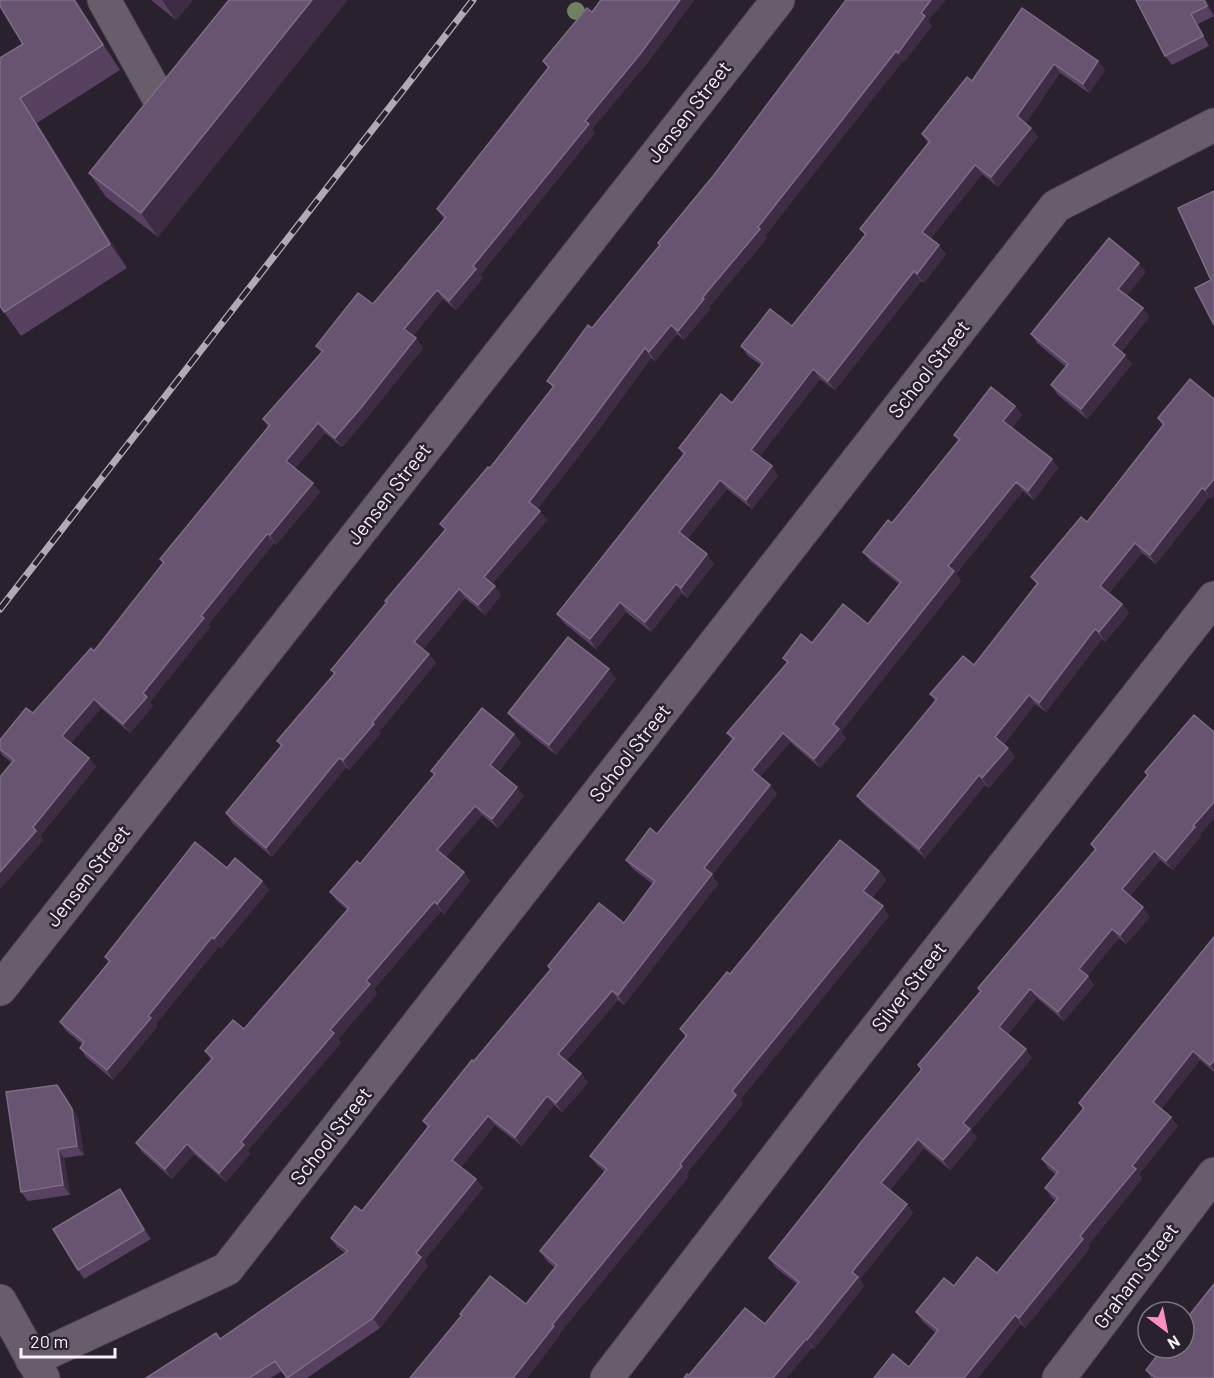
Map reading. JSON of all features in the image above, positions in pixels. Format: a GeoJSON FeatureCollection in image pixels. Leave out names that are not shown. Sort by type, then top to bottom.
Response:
{"type":"FeatureCollection","features":[{"type":"Feature","properties":{"kind":"street"},"geometry":{"type":"LineString","coordinates":[[104,0],[156,95]]}},
{"type":"Feature","properties":{"kind":"street","name":"Jensen Street"},"geometry":{"type":"LineString","coordinates":[[0,989],[778,0]]}},
{"type":"Feature","properties":{"kind":"street"},"geometry":{"type":"LineString","coordinates":[[137,121],[178,66]]}},
{"type":"Feature","properties":{"kind":"street","name":"School Street"},"geometry":{"type":"LineString","coordinates":[[38,1369],[227,1269],[1056,206],[1214,126]]}},
{"type":"Feature","properties":{"kind":"street","name":"Silver Street"},"geometry":{"type":"LineString","coordinates":[[608,1378],[825,1094],[1214,598]]}},
{"type":"Feature","properties":{"kind":"street","name":"Graham Street"},"geometry":{"type":"LineString","coordinates":[[1059,1378],[1214,1174]]}},
{"type":"Feature","properties":{"kind":"street"},"geometry":{"type":"LineString","coordinates":[[0,1301],[38,1369]]}},
{"type":"Feature","properties":{"kind":"building"},"geometry":{"type":"Polygon","coordinates":[[[0,0],[74,0],[103,45],[20,98],[110,244],[4,312],[0,306],[0,58],[23,44],[0,6],[0,0]]]}},
{"type":"Feature","properties":{"kind":"building"},"geometry":{"type":"Polygon","coordinates":[[[229,0],[312,0],[141,213],[89,173],[229,0]]]}},
{"type":"Feature","properties":{"kind":"building"},"geometry":{"type":"Polygon","coordinates":[[[601,0],[680,0],[641,53],[585,121],[589,124],[473,266],[476,269],[449,301],[437,290],[404,329],[416,338],[360,409],[335,438],[318,423],[286,461],[313,483],[270,535],[267,534],[201,616],[204,618],[143,693],[147,697],[123,724],[94,699],[62,736],[89,758],[33,827],[36,831],[0,872],[0,777],[14,760],[0,749],[0,740],[26,708],[33,713],[91,648],[94,651],[164,562],[160,559],[270,425],[263,419],[323,351],[316,346],[358,293],[373,304],[446,217],[437,209],[549,67],[543,61],[587,8],[592,12],[601,0]]]}},
{"type":"Feature","properties":{"kind":"building"},"geometry":{"type":"Polygon","coordinates":[[[846,0],[931,0],[921,13],[925,16],[898,53],[896,51],[758,227],[760,229],[702,298],[704,299],[678,331],[671,325],[649,352],[645,348],[529,502],[540,511],[484,577],[495,586],[478,605],[459,589],[414,642],[429,654],[372,723],[374,724],[343,760],[339,758],[266,848],[226,813],[282,745],[277,741],[335,673],[331,670],[446,529],[440,524],[488,467],[490,468],[554,386],[547,381],[588,325],[592,328],[660,245],[658,243],[714,175],[846,0]]]}},
{"type":"Feature","properties":{"kind":"building"},"geometry":{"type":"Polygon","coordinates":[[[1136,0],[1204,0],[1207,6],[1191,14],[1203,36],[1165,56],[1136,0]]]}},
{"type":"Feature","properties":{"kind":"building"},"geometry":{"type":"Polygon","coordinates":[[[1022,8],[1098,61],[1083,84],[1054,64],[1017,116],[1031,128],[991,177],[975,165],[922,232],[939,245],[917,274],[914,271],[828,381],[813,369],[751,450],[772,466],[746,500],[720,480],[679,532],[707,554],[681,588],[676,584],[645,622],[620,602],[590,639],[557,614],[685,453],[679,448],[721,394],[732,403],[763,363],[741,346],[770,309],[792,326],[866,234],[860,229],[930,141],[922,134],[967,77],[972,81],[1022,8]]]}},
{"type":"Feature","properties":{"kind":"building"},"geometry":{"type":"Polygon","coordinates":[[[1214,191],[1214,325],[1195,288],[1211,280],[1178,208],[1214,191]]]}},
{"type":"Feature","properties":{"kind":"building"},"geometry":{"type":"Polygon","coordinates":[[[1109,238],[1139,263],[1118,289],[1143,308],[1113,345],[1125,355],[1081,409],[1051,385],[1068,364],[1031,334],[1109,238]]]}},
{"type":"Feature","properties":{"kind":"building"},"geometry":{"type":"Polygon","coordinates":[[[1190,379],[1214,399],[1214,479],[1205,490],[1202,488],[1150,555],[1135,543],[1100,586],[1122,604],[1099,632],[1095,629],[1039,703],[1029,695],[995,737],[1008,748],[982,778],[979,775],[919,849],[857,796],[937,699],[930,694],[963,656],[974,665],[1038,583],[1031,577],[1081,517],[1087,522],[1164,424],[1158,418],[1190,379]]]}},
{"type":"Feature","properties":{"kind":"building"},"geometry":{"type":"Polygon","coordinates":[[[991,387],[1015,406],[1003,421],[1052,459],[1028,491],[1016,482],[948,566],[954,571],[833,724],[839,729],[814,759],[783,733],[752,770],[770,785],[704,868],[712,874],[618,995],[612,991],[558,1054],[581,1073],[556,1103],[547,1096],[515,1137],[488,1116],[452,1160],[476,1179],[416,1253],[421,1257],[373,1318],[287,1378],[275,1361],[249,1378],[146,1378],[216,1333],[220,1339],[348,1251],[331,1238],[355,1206],[362,1211],[429,1126],[423,1121],[472,1060],[474,1061],[551,969],[548,966],[599,903],[624,923],[655,881],[626,860],[650,828],[657,834],[734,738],[727,733],[788,662],[783,658],[801,634],[812,643],[843,604],[868,624],[901,582],[863,552],[888,520],[892,523],[960,439],[954,435],[991,387]]]}},
{"type":"Feature","properties":{"kind":"building"},"geometry":{"type":"Polygon","coordinates":[[[568,637],[609,669],[549,745],[508,713],[568,637]]]}},
{"type":"Feature","properties":{"kind":"building"},"geometry":{"type":"Polygon","coordinates":[[[482,708],[514,734],[490,765],[517,787],[492,819],[475,806],[437,850],[464,872],[437,904],[434,902],[366,981],[370,984],[330,1030],[334,1033],[241,1142],[244,1145],[219,1173],[187,1144],[165,1169],[136,1143],[213,1058],[205,1051],[233,1020],[244,1029],[349,908],[330,892],[357,861],[360,864],[435,774],[431,771],[482,708]]]}},
{"type":"Feature","properties":{"kind":"building"},"geometry":{"type":"Polygon","coordinates":[[[1194,715],[1214,732],[1214,802],[1166,861],[1154,851],[1122,889],[1143,907],[1120,935],[1112,929],[1079,969],[1088,976],[1058,1012],[1030,989],[999,1027],[1026,1049],[963,1123],[970,1129],[943,1160],[918,1139],[881,1183],[907,1204],[852,1272],[858,1277],[773,1378],[684,1378],[745,1308],[765,1324],[799,1282],[769,1258],[922,1069],[918,1065],[981,991],[978,988],[1096,849],[1091,844],[1148,775],[1145,772],[1194,715]]]}},
{"type":"Feature","properties":{"kind":"building"},"geometry":{"type":"Polygon","coordinates":[[[840,840],[879,871],[863,891],[883,906],[732,1091],[736,1095],[680,1164],[682,1166],[552,1325],[554,1326],[513,1378],[410,1378],[462,1315],[460,1314],[490,1276],[526,1304],[557,1265],[540,1251],[607,1169],[590,1156],[687,1035],[680,1029],[727,972],[730,974],[840,840]]]}},
{"type":"Feature","properties":{"kind":"building"},"geometry":{"type":"Polygon","coordinates":[[[195,842],[227,868],[235,858],[262,881],[214,939],[212,937],[148,1016],[151,1018],[107,1070],[80,1048],[84,1042],[60,1022],[110,961],[105,957],[195,842]]]}},
{"type":"Feature","properties":{"kind":"building"},"geometry":{"type":"Polygon","coordinates":[[[1214,937],[1214,1061],[1210,1065],[1193,1051],[1153,1102],[1171,1117],[1132,1166],[1136,1169],[1080,1236],[1083,1239],[1019,1318],[1015,1315],[964,1378],[874,1378],[893,1354],[909,1367],[938,1330],[916,1312],[944,1278],[954,1286],[977,1257],[997,1273],[1058,1198],[1045,1188],[1058,1172],[1042,1159],[1084,1108],[1079,1103],[1214,937]]]}},
{"type":"Feature","properties":{"kind":"building"},"geometry":{"type":"Polygon","coordinates":[[[57,1085],[72,1109],[77,1146],[58,1149],[63,1185],[21,1192],[6,1092],[57,1085]]]}},
{"type":"Feature","properties":{"kind":"building"},"geometry":{"type":"Polygon","coordinates":[[[120,1189],[144,1230],[78,1270],[53,1229],[120,1189]]]}},
{"type":"Feature","properties":{"kind":"building"},"geometry":{"type":"Polygon","coordinates":[[[1214,1284],[1214,1378],[1156,1378],[1146,1370],[1154,1360],[1196,1360],[1196,1307],[1214,1284]]]}},
{"type":"Feature","properties":{"kind":"railway"},"geometry":{"type":"LineString","coordinates":[[0,609],[473,0]]}}]}
